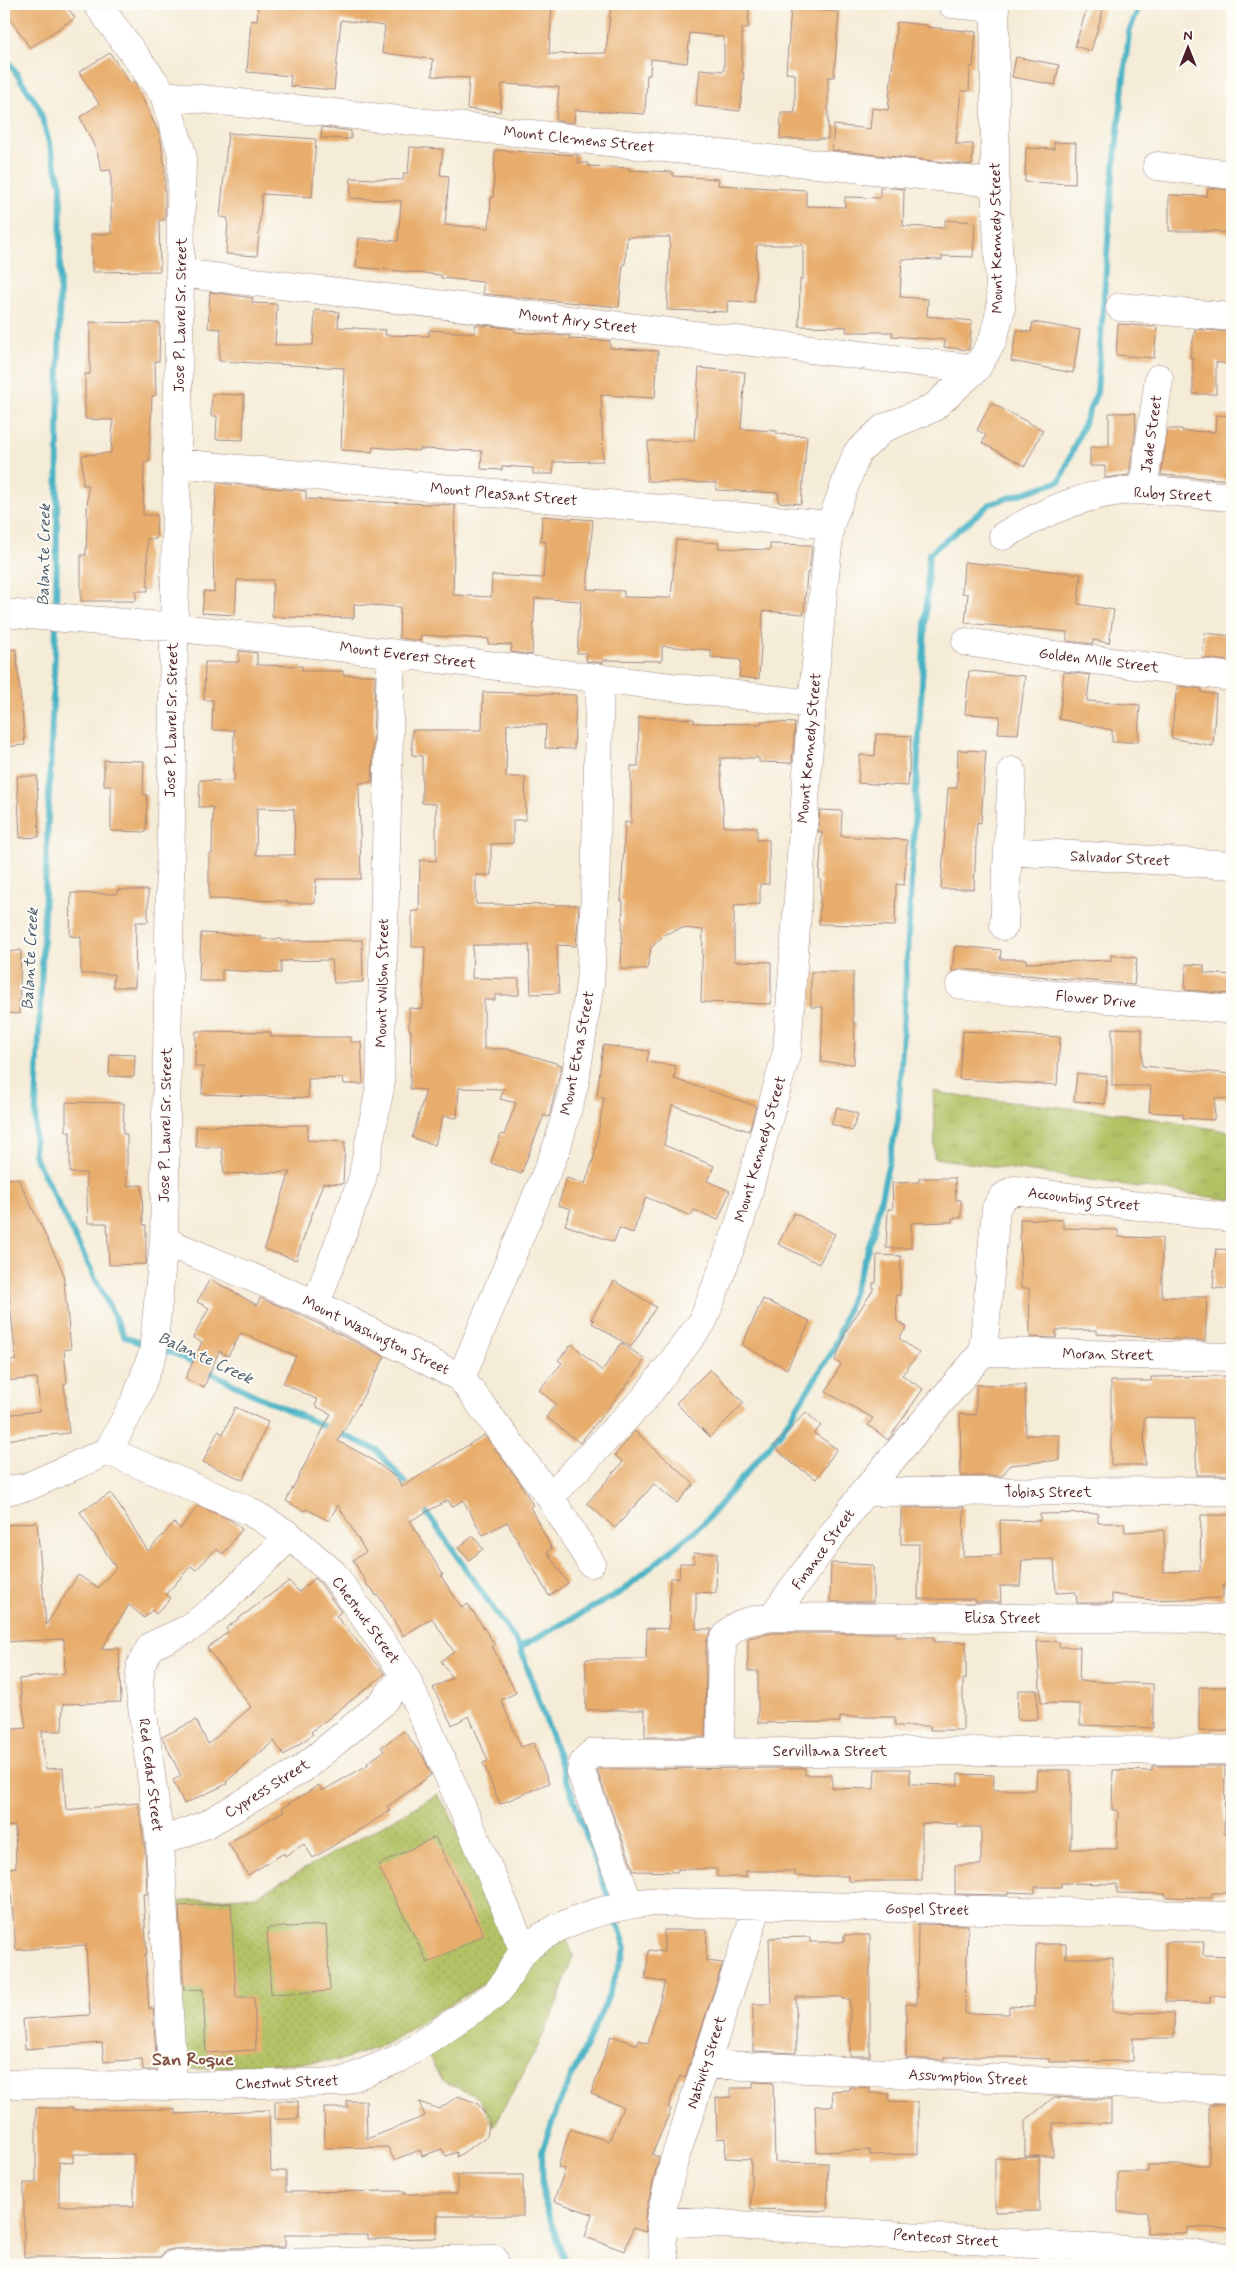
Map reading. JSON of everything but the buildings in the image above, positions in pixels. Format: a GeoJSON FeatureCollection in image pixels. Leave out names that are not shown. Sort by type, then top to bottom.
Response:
{"type":"FeatureCollection","features":[{"type":"Feature","properties":{"kind":"street","name":"Jose P. Laurel Sr. Street"},"geometry":{"type":"LineString","coordinates":[[96,4],[164,95],[182,154],[164,1241],[154,1346],[136,1399],[108,1451]]}},
{"type":"Feature","properties":{"kind":"street"},"geometry":{"type":"LineString","coordinates":[[952,4],[994,6]]}},
{"type":"Feature","properties":{"kind":"street","name":"Mount Kennedy Street"},"geometry":{"type":"LineString","coordinates":[[550,1497],[644,1398],[703,1321],[740,1222],[787,1051],[812,704],[830,525],[857,453],[884,428],[933,408],[976,369],[993,340],[1001,308],[995,183],[994,6]]}},
{"type":"Feature","properties":{"kind":"street","name":"Mount Clemens Street"},"geometry":{"type":"LineString","coordinates":[[164,95],[995,183]]}},
{"type":"Feature","properties":{"kind":"street"},"geometry":{"type":"LineString","coordinates":[[1156,166],[1232,175]]}},
{"type":"Feature","properties":{"kind":"street","name":"Mount Airy Street"},"geometry":{"type":"LineString","coordinates":[[180,273],[976,369]]}},
{"type":"Feature","properties":{"kind":"street"},"geometry":{"type":"LineString","coordinates":[[1120,307],[1232,318]]}},
{"type":"Feature","properties":{"kind":"street","name":"Jade Street"},"geometry":{"type":"LineString","coordinates":[[1143,490],[1159,378]]}},
{"type":"Feature","properties":{"kind":"street","name":"Mount Pleasant Street"},"geometry":{"type":"LineString","coordinates":[[178,463],[830,525]]}},
{"type":"Feature","properties":{"kind":"street","name":"Ruby Street"},"geometry":{"type":"LineString","coordinates":[[1003,536],[1033,518],[1064,506],[1110,493],[1143,490],[1232,497]]}},
{"type":"Feature","properties":{"kind":"street","name":"Mount Everest Street"},"geometry":{"type":"LineString","coordinates":[[11,614],[173,626],[812,704]]}},
{"type":"Feature","properties":{"kind":"street","name":"Golden Mile Street"},"geometry":{"type":"LineString","coordinates":[[966,642],[1232,677]]}},
{"type":"Feature","properties":{"kind":"street","name":"Mount Wilson Street"},"geometry":{"type":"LineString","coordinates":[[316,1304],[362,1180],[380,1087],[391,653]]}},
{"type":"Feature","properties":{"kind":"street","name":"Mount Etna Street"},"geometry":{"type":"LineString","coordinates":[[461,1378],[557,1147],[575,1082],[590,983],[595,894],[600,678]]}},
{"type":"Feature","properties":{"kind":"street"},"geometry":{"type":"LineString","coordinates":[[1004,926],[1012,771]]}},
{"type":"Feature","properties":{"kind":"street","name":"Salvador Street"},"geometry":{"type":"LineString","coordinates":[[1008,851],[1232,865]]}},
{"type":"Feature","properties":{"kind":"street","name":"Flower Drive"},"geometry":{"type":"LineString","coordinates":[[960,985],[1232,1010]]}},
{"type":"Feature","properties":{"kind":"street","name":"Accounting Street"},"geometry":{"type":"LineString","coordinates":[[983,1352],[996,1208],[1003,1197],[1014,1190],[1232,1218]]}},
{"type":"Feature","properties":{"kind":"street","name":"Mount Washington Street"},"geometry":{"type":"LineString","coordinates":[[164,1241],[316,1304],[461,1378],[550,1497],[591,1563]]}},
{"type":"Feature","properties":{"kind":"street","name":"Moran Street"},"geometry":{"type":"LineString","coordinates":[[983,1352],[1232,1357]]}},
{"type":"Feature","properties":{"kind":"street","name":"Finance Street"},"geometry":{"type":"LineString","coordinates":[[772,1617],[864,1492],[983,1352]]}},
{"type":"Feature","properties":{"kind":"street"},"geometry":{"type":"LineString","coordinates":[[4,1491],[27,1487],[108,1451]]}},
{"type":"Feature","properties":{"kind":"street","name":"Chestnut Street"},"geometry":{"type":"LineString","coordinates":[[108,1451],[249,1511],[290,1536],[333,1573],[405,1675],[524,1951]]}},
{"type":"Feature","properties":{"kind":"street","name":"Tobias Street"},"geometry":{"type":"LineString","coordinates":[[864,1492],[1232,1491]]}},
{"type":"Feature","properties":{"kind":"street","name":"Red Cedar Street"},"geometry":{"type":"LineString","coordinates":[[173,2086],[160,1842],[140,1684],[140,1664],[151,1646],[188,1629],[216,1608],[290,1536]]}},
{"type":"Feature","properties":{"kind":"street"},"geometry":{"type":"LineString","coordinates":[[720,1751],[722,1642],[734,1626],[747,1621],[772,1617]]}},
{"type":"Feature","properties":{"kind":"street","name":"Elisa Street"},"geometry":{"type":"LineString","coordinates":[[772,1617],[1232,1620]]}},
{"type":"Feature","properties":{"kind":"street","name":"Cypress Street"},"geometry":{"type":"LineString","coordinates":[[160,1842],[208,1824],[302,1769],[380,1705],[405,1675]]}},
{"type":"Feature","properties":{"kind":"street","name":"Servillana Street"},"geometry":{"type":"LineString","coordinates":[[626,1905],[581,1772],[582,1764],[586,1757],[593,1753],[1232,1750]]}},
{"type":"Feature","properties":{"kind":"street","name":"Gospel Street"},"geometry":{"type":"LineString","coordinates":[[626,1905],[649,1902],[1232,1916]]}},
{"type":"Feature","properties":{"kind":"street","name":"Chestnut Street"},"geometry":{"type":"LineString","coordinates":[[4,2084],[173,2086],[341,2082],[400,2058],[492,1997],[499,1992],[524,1951],[559,1928],[594,1914],[626,1905]]}},
{"type":"Feature","properties":{"kind":"street","name":"Nativity Street"},"geometry":{"type":"LineString","coordinates":[[660,2220],[674,2161],[704,2064],[758,1905]]}},
{"type":"Feature","properties":{"kind":"street","name":"Assumption Street"},"geometry":{"type":"LineString","coordinates":[[704,2064],[1232,2090]]}},
{"type":"Feature","properties":{"kind":"street"},"geometry":{"type":"LineString","coordinates":[[660,2220],[666,2265]]}},
{"type":"Feature","properties":{"kind":"street","name":"Pentecost Street"},"geometry":{"type":"LineString","coordinates":[[660,2220],[1232,2256]]}},
{"type":"Feature","properties":{"kind":"street"},"geometry":{"type":"LineString","coordinates":[[173,2265],[494,2259]]}},
{"type":"Feature","properties":{"kind":"green space"},"geometry":{"type":"Polygon","coordinates":[[[933,1091],[963,1097],[1119,1113],[1232,1132],[1232,1200],[934,1158],[933,1091]]]}},
{"type":"Feature","properties":{"kind":"green space"},"geometry":{"type":"Polygon","coordinates":[[[438,1794],[518,1940],[498,1975],[384,2045],[341,2060],[182,2070],[173,1902],[256,1896],[438,1794]]]}},
{"type":"Feature","properties":{"kind":"green space"},"geometry":{"type":"Polygon","coordinates":[[[566,1937],[573,1955],[556,2007],[537,2048],[494,2126],[479,2098],[441,2080],[425,2048],[528,1955],[566,1937]]]}},
{"type":"Feature","properties":{"kind":"waterway"},"geometry":{"type":"LineString","coordinates":[[520,1647],[621,1592],[703,1524],[781,1432],[834,1349],[873,1233],[898,1121],[929,554],[990,504],[1060,481],[1097,392],[1112,186],[1129,32],[1140,4]]}},
{"type":"Feature","properties":{"kind":"waterway","name":"Balante Creek"},"geometry":{"type":"LineString","coordinates":[[4,55],[39,107],[61,185],[56,612]]}},
{"type":"Feature","properties":{"kind":"waterway","name":"Balante Creek"},"geometry":{"type":"LineString","coordinates":[[56,625],[34,1155],[124,1336],[147,1346]]}},
{"type":"Feature","properties":{"kind":"waterway","name":"Balante Creek"},"geometry":{"type":"LineString","coordinates":[[159,1349],[178,1355],[250,1393],[377,1450],[410,1489]]}},
{"type":"Feature","properties":{"kind":"waterway"},"geometry":{"type":"LineString","coordinates":[[422,1506],[520,1647],[610,1902]]}},
{"type":"Feature","properties":{"kind":"waterway"},"geometry":{"type":"LineString","coordinates":[[566,2265],[543,2198],[542,2151],[558,2106],[605,2005],[626,1947],[614,1914]]}},
{"type":"Feature","properties":{"kind":"district","name":"San Roque"},"geometry":{"type":"Point","coordinates":[193,2059]}}]}
